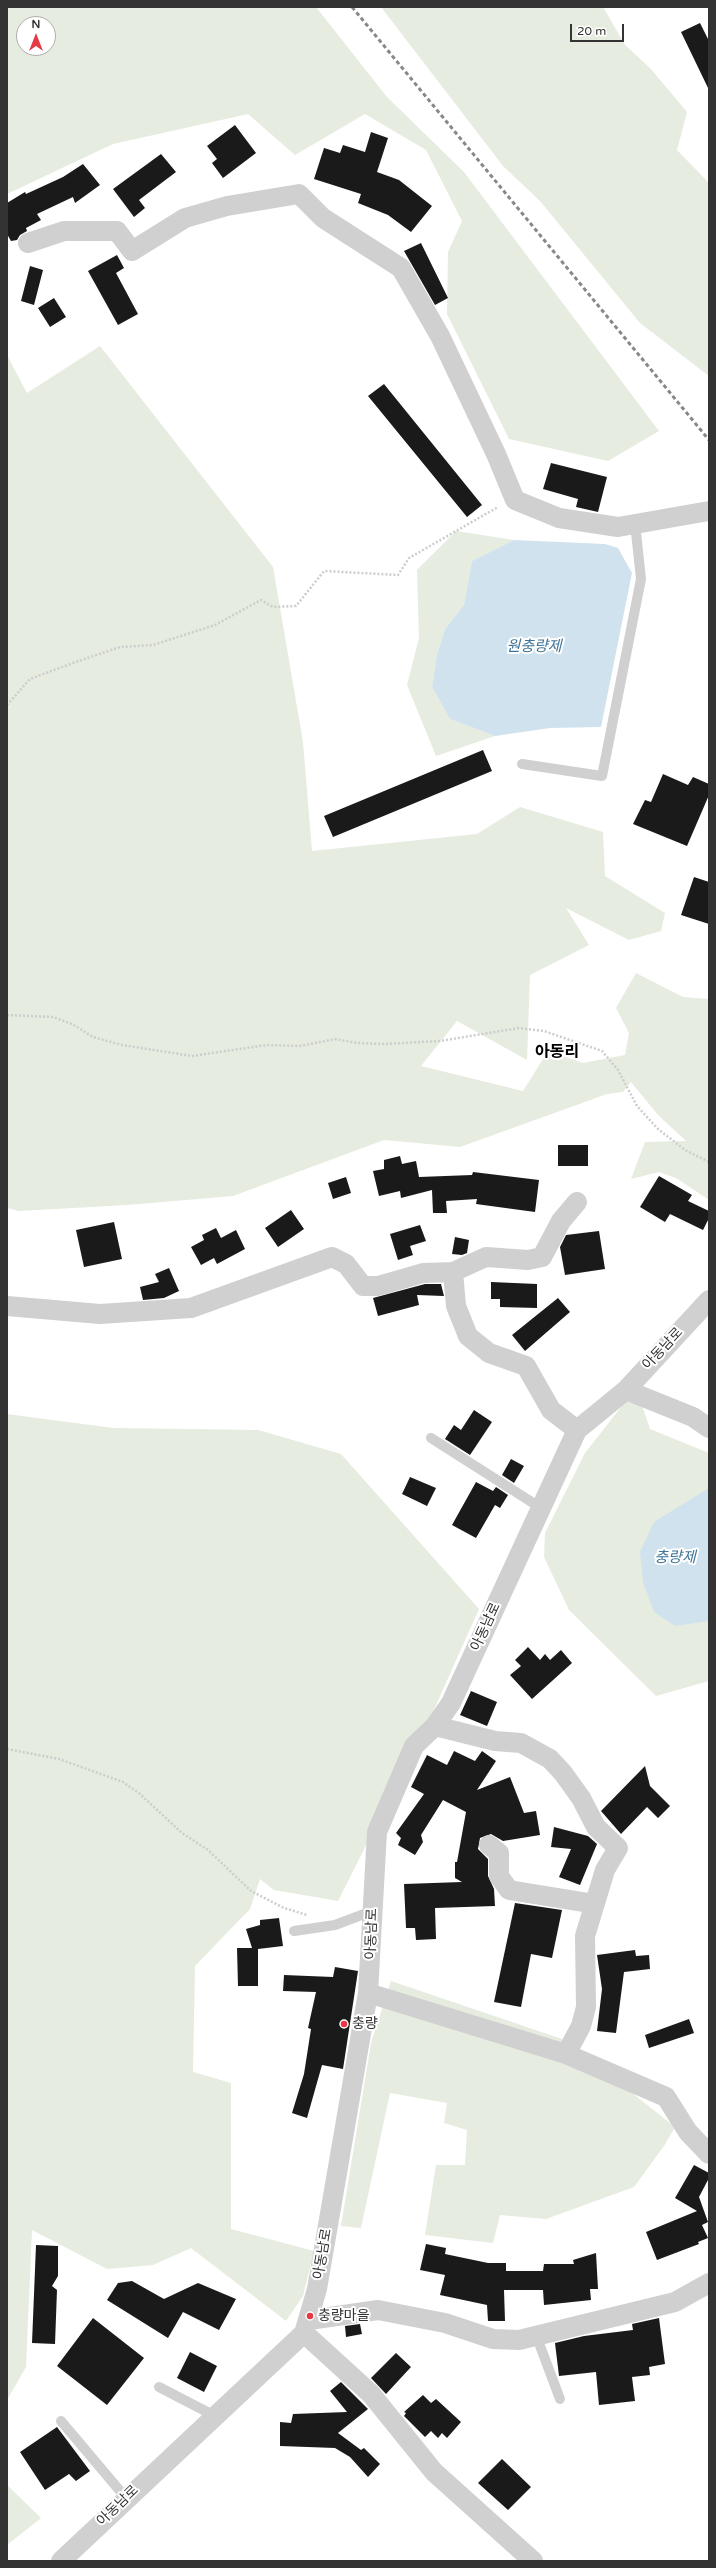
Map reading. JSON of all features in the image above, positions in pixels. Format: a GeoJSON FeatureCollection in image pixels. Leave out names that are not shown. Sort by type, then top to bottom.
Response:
{"type":"FeatureCollection","features":[{"type":"Feature","properties":{"kind":"street"},"geometry":{"type":"LineString","coordinates":[[28,243],[64,231],[116,231],[132,251],[185,218],[227,206],[299,194],[323,218],[401,268],[440,336],[516,500],[559,518],[618,527],[709,511]]}},
{"type":"Feature","properties":{"kind":"street"},"geometry":{"type":"LineString","coordinates":[[7,1306],[100,1314],[191,1308],[332,1257],[346,1264],[363,1286],[378,1286],[423,1273],[453,1272],[486,1256],[528,1260],[542,1256],[561,1221],[577,1202]]}},
{"type":"Feature","properties":{"kind":"street"},"geometry":{"type":"LineString","coordinates":[[453,1272],[456,1306],[468,1336],[489,1353],[526,1366],[551,1410],[577,1430]]}},
{"type":"Feature","properties":{"kind":"street","name":"아동남로"},"geometry":{"type":"LineString","coordinates":[[61,2561],[126,2498],[215,2416],[307,2326],[317,2289],[368,1993],[377,1832],[414,1746],[436,1726],[451,1703],[577,1430],[626,1390],[709,1300]]}},
{"type":"Feature","properties":{"kind":"street"},"geometry":{"type":"LineString","coordinates":[[626,1390],[693,1416],[709,1428]]}},
{"type":"Feature","properties":{"kind":"street"},"geometry":{"type":"LineString","coordinates":[[436,1726],[495,1741],[521,1742],[550,1759],[582,1798],[596,1827],[618,1848],[605,1870],[585,1936],[586,2007],[582,2026],[566,2054]]}},
{"type":"Feature","properties":{"kind":"street"},"geometry":{"type":"LineString","coordinates":[[489,1845],[499,1853],[499,1876],[509,1890],[595,1904]]}},
{"type":"Feature","properties":{"kind":"street"},"geometry":{"type":"LineString","coordinates":[[368,1993],[566,2054],[666,2097],[688,2132],[709,2154]]}},
{"type":"Feature","properties":{"kind":"street"},"geometry":{"type":"LineString","coordinates":[[307,2326],[378,2310],[445,2323],[493,2339],[519,2340],[676,2302],[709,2283]]}},
{"type":"Feature","properties":{"kind":"street"},"geometry":{"type":"LineString","coordinates":[[307,2326],[371,2394],[434,2472],[533,2561]]}},
{"type":"Feature","properties":{"kind":"lane"},"geometry":{"type":"LineString","coordinates":[[522,764],[602,776],[641,579],[635,523]]}},
{"type":"Feature","properties":{"kind":"lane"},"geometry":{"type":"LineString","coordinates":[[431,1438],[541,1508]]}},
{"type":"Feature","properties":{"kind":"lane"},"geometry":{"type":"LineString","coordinates":[[294,1931],[335,1925],[372,1911]]}},
{"type":"Feature","properties":{"kind":"lane"},"geometry":{"type":"LineString","coordinates":[[536,2335],[560,2399]]}},
{"type":"Feature","properties":{"kind":"lane"},"geometry":{"type":"LineString","coordinates":[[160,2387],[215,2416]]}},
{"type":"Feature","properties":{"kind":"lane"},"geometry":{"type":"LineString","coordinates":[[61,2421],[126,2498]]}},
{"type":"Feature","properties":{"kind":"path"},"geometry":{"type":"LineString","coordinates":[[7,705],[30,679],[73,663],[120,647],[153,645],[215,625],[261,600],[273,607],[296,606],[324,571],[398,575],[409,558],[415,554],[442,537],[516,500]]}},
{"type":"Feature","properties":{"kind":"path"},"geometry":{"type":"LineString","coordinates":[[7,1015],[53,1017],[72,1024],[93,1037],[122,1045],[192,1056],[267,1045],[300,1046],[336,1039],[358,1043],[384,1044],[440,1041],[519,1028],[544,1031],[602,1051],[618,1070],[637,1106],[658,1130],[685,1150],[709,1162]]}},
{"type":"Feature","properties":{"kind":"path"},"geometry":{"type":"LineString","coordinates":[[7,1749],[59,1759],[123,1782],[140,1794],[182,1833],[218,1859],[251,1891],[284,1908],[335,1925]]}},
{"type":"Feature","properties":{"kind":"shaded area"},"geometry":{"type":"Polygon","coordinates":[[[7,7],[316,7],[387,97],[464,172],[659,431],[608,461],[509,439],[447,314],[448,252],[462,221],[426,150],[365,114],[295,155],[248,114],[113,144],[7,194],[7,7]]]}},
{"type":"Feature","properties":{"kind":"shaded area"},"geometry":{"type":"Polygon","coordinates":[[[381,7],[603,7],[625,45],[650,68],[687,112],[677,150],[709,183],[709,376],[640,323],[540,201],[503,166],[381,7]]]}},
{"type":"Feature","properties":{"kind":"shaded area"},"geometry":{"type":"Polygon","coordinates":[[[100,346],[273,567],[303,742],[312,851],[477,834],[520,807],[603,832],[605,876],[665,913],[661,931],[629,940],[566,908],[589,945],[530,975],[527,1060],[457,1021],[421,1066],[523,1091],[548,1051],[583,1063],[625,1055],[629,1033],[616,1008],[636,973],[683,997],[709,999],[709,1200],[676,1178],[659,1172],[631,1179],[645,1142],[686,1141],[658,1115],[631,1082],[623,1092],[607,1094],[460,1147],[384,1140],[233,1196],[127,1205],[19,1211],[7,1208],[7,355],[27,393],[100,346]]]}},
{"type":"Feature","properties":{"kind":"shaded area"},"geometry":{"type":"Polygon","coordinates":[[[456,531],[514,540],[472,561],[464,605],[445,629],[437,655],[432,687],[450,719],[495,736],[436,756],[407,685],[419,638],[417,570],[456,531]]]}},
{"type":"Feature","properties":{"kind":"shaded area"},"geometry":{"type":"Polygon","coordinates":[[[636,1388],[650,1429],[709,1453],[709,1681],[656,1696],[569,1610],[544,1557],[545,1533],[585,1453],[636,1388]]]}},
{"type":"Feature","properties":{"kind":"shaded area"},"geometry":{"type":"Polygon","coordinates":[[[7,1414],[113,1428],[258,1430],[341,1454],[479,1609],[432,1714],[338,1901],[274,1890],[260,1879],[250,1909],[195,1966],[193,2072],[231,2083],[231,2229],[314,2251],[303,2296],[286,2321],[191,2248],[153,2265],[107,2269],[32,2230],[26,2367],[7,2400],[7,1414]]]}},
{"type":"Feature","properties":{"kind":"shaded area"},"geometry":{"type":"Polygon","coordinates":[[[391,1981],[565,2040],[675,2127],[664,2146],[634,2187],[546,2219],[500,2215],[493,2243],[425,2235],[436,2165],[465,2165],[467,2130],[444,2123],[447,2103],[390,2093],[361,2228],[341,2226],[371,2043],[391,1981]]]}},
{"type":"Feature","properties":{"kind":"shaded area"},"geometry":{"type":"Polygon","coordinates":[[[7,2485],[41,2518],[7,2545],[7,2485]]]}},
{"type":"Feature","properties":{"kind":"water","name":"원충량제"},"geometry":{"type":"Polygon","coordinates":[[[514,540],[605,544],[618,548],[632,573],[601,727],[550,728],[495,736],[450,719],[432,687],[437,655],[445,629],[464,605],[472,561],[514,540]]]}},
{"type":"Feature","properties":{"kind":"water","name":"충량제"},"geometry":{"type":"Polygon","coordinates":[[[709,1488],[709,1621],[675,1626],[654,1612],[643,1582],[640,1552],[654,1522],[709,1488]]]}},
{"type":"Feature","properties":{"kind":"building"},"geometry":{"type":"Polygon","coordinates":[[[700,23],[709,41],[709,90],[681,32],[700,23]]]}},
{"type":"Feature","properties":{"kind":"building"},"geometry":{"type":"Polygon","coordinates":[[[235,125],[256,153],[223,178],[212,163],[217,159],[207,146],[235,125]]]}},
{"type":"Feature","properties":{"kind":"building"},"geometry":{"type":"Polygon","coordinates":[[[371,132],[388,138],[377,172],[399,180],[432,206],[411,232],[388,215],[358,203],[361,194],[314,179],[324,148],[340,153],[343,145],[365,152],[371,132]]]}},
{"type":"Feature","properties":{"kind":"building"},"geometry":{"type":"Polygon","coordinates":[[[161,154],[176,172],[139,200],[145,208],[134,217],[113,189],[161,154]]]}},
{"type":"Feature","properties":{"kind":"building"},"geometry":{"type":"Polygon","coordinates":[[[83,164],[100,185],[75,203],[73,197],[37,214],[41,220],[26,228],[27,231],[20,235],[17,240],[11,241],[7,234],[7,203],[25,192],[26,194],[63,177],[83,164]]]}},
{"type":"Feature","properties":{"kind":"building"},"geometry":{"type":"Polygon","coordinates":[[[421,243],[448,298],[435,305],[404,251],[421,243]]]}},
{"type":"Feature","properties":{"kind":"building"},"geometry":{"type":"Polygon","coordinates":[[[117,255],[124,268],[116,273],[138,314],[118,325],[88,271],[117,255]]]}},
{"type":"Feature","properties":{"kind":"building"},"geometry":{"type":"Polygon","coordinates":[[[30,266],[43,270],[34,305],[21,301],[30,266]]]}},
{"type":"Feature","properties":{"kind":"building"},"geometry":{"type":"Polygon","coordinates":[[[54,298],[66,317],[50,327],[38,308],[54,298]]]}},
{"type":"Feature","properties":{"kind":"building"},"geometry":{"type":"Polygon","coordinates":[[[384,384],[482,505],[467,517],[368,396],[384,384]]]}},
{"type":"Feature","properties":{"kind":"building"},"geometry":{"type":"Polygon","coordinates":[[[551,463],[607,477],[598,512],[576,507],[578,499],[543,489],[551,463]]]}},
{"type":"Feature","properties":{"kind":"building"},"geometry":{"type":"Polygon","coordinates":[[[483,750],[492,771],[333,837],[324,816],[483,750]]]}},
{"type":"Feature","properties":{"kind":"building"},"geometry":{"type":"Polygon","coordinates":[[[663,774],[688,785],[693,777],[709,784],[709,795],[687,846],[633,824],[645,800],[651,802],[663,774]]]}},
{"type":"Feature","properties":{"kind":"building"},"geometry":{"type":"Polygon","coordinates":[[[694,877],[709,882],[709,924],[681,915],[694,877]]]}},
{"type":"Feature","properties":{"kind":"building"},"geometry":{"type":"Polygon","coordinates":[[[558,1145],[588,1145],[588,1166],[558,1166],[558,1145]]]}},
{"type":"Feature","properties":{"kind":"building"},"geometry":{"type":"Polygon","coordinates":[[[400,1156],[402,1164],[416,1161],[419,1177],[472,1175],[473,1172],[539,1180],[535,1212],[476,1204],[477,1199],[446,1201],[447,1213],[433,1213],[432,1190],[401,1198],[400,1191],[379,1196],[373,1171],[384,1169],[384,1160],[400,1156]]]}},
{"type":"Feature","properties":{"kind":"building"},"geometry":{"type":"Polygon","coordinates":[[[659,1176],[692,1195],[688,1201],[709,1211],[709,1218],[703,1230],[670,1214],[665,1222],[640,1207],[659,1176]]]}},
{"type":"Feature","properties":{"kind":"building"},"geometry":{"type":"Polygon","coordinates":[[[346,1177],[351,1193],[333,1199],[328,1183],[346,1177]]]}},
{"type":"Feature","properties":{"kind":"building"},"geometry":{"type":"Polygon","coordinates":[[[291,1210],[304,1229],[278,1247],[265,1228],[291,1210]]]}},
{"type":"Feature","properties":{"kind":"building"},"geometry":{"type":"Polygon","coordinates":[[[114,1222],[122,1259],[84,1267],[76,1230],[114,1222]]]}},
{"type":"Feature","properties":{"kind":"building"},"geometry":{"type":"Polygon","coordinates":[[[420,1225],[426,1241],[410,1246],[413,1255],[398,1260],[390,1234],[420,1225]]]}},
{"type":"Feature","properties":{"kind":"building"},"geometry":{"type":"Polygon","coordinates":[[[216,1228],[221,1238],[236,1230],[245,1249],[217,1264],[214,1258],[201,1265],[191,1247],[204,1240],[202,1235],[216,1228]]]}},
{"type":"Feature","properties":{"kind":"building"},"geometry":{"type":"Polygon","coordinates":[[[599,1231],[605,1269],[565,1275],[560,1247],[566,1235],[599,1231]]]}},
{"type":"Feature","properties":{"kind":"building"},"geometry":{"type":"Polygon","coordinates":[[[455,1237],[469,1240],[467,1253],[462,1255],[452,1254],[455,1237]]]}},
{"type":"Feature","properties":{"kind":"building"},"geometry":{"type":"Polygon","coordinates":[[[169,1268],[179,1291],[164,1298],[143,1300],[140,1287],[159,1282],[155,1274],[169,1268]]]}},
{"type":"Feature","properties":{"kind":"building"},"geometry":{"type":"Polygon","coordinates":[[[491,1282],[537,1284],[537,1308],[500,1307],[500,1299],[491,1299],[491,1282]]]}},
{"type":"Feature","properties":{"kind":"building"},"geometry":{"type":"Polygon","coordinates":[[[425,1284],[441,1284],[444,1296],[417,1295],[419,1305],[378,1316],[373,1298],[425,1284]]]}},
{"type":"Feature","properties":{"kind":"building"},"geometry":{"type":"Polygon","coordinates":[[[558,1298],[570,1312],[525,1351],[512,1335],[558,1298]]]}},
{"type":"Feature","properties":{"kind":"building"},"geometry":{"type":"Polygon","coordinates":[[[474,1410],[492,1422],[470,1455],[445,1439],[454,1425],[461,1430],[474,1410]]]}},
{"type":"Feature","properties":{"kind":"building"},"geometry":{"type":"Polygon","coordinates":[[[511,1459],[524,1466],[514,1483],[502,1475],[511,1459]]]}},
{"type":"Feature","properties":{"kind":"building"},"geometry":{"type":"Polygon","coordinates":[[[410,1477],[436,1488],[427,1506],[402,1494],[410,1477]]]}},
{"type":"Feature","properties":{"kind":"building"},"geometry":{"type":"Polygon","coordinates":[[[476,1482],[493,1491],[496,1487],[508,1495],[500,1508],[495,1505],[476,1538],[452,1525],[476,1482]]]}},
{"type":"Feature","properties":{"kind":"building"},"geometry":{"type":"Polygon","coordinates":[[[528,1647],[540,1660],[545,1654],[550,1660],[561,1650],[572,1663],[532,1699],[510,1675],[521,1666],[515,1660],[528,1647]]]}},
{"type":"Feature","properties":{"kind":"building"},"geometry":{"type":"Polygon","coordinates":[[[471,1691],[497,1702],[487,1726],[460,1715],[471,1691]]]}},
{"type":"Feature","properties":{"kind":"building"},"geometry":{"type":"Polygon","coordinates":[[[454,1751],[475,1761],[482,1751],[496,1761],[477,1790],[510,1777],[524,1813],[536,1811],[540,1835],[503,1841],[491,1834],[480,1838],[478,1849],[488,1859],[488,1876],[494,1889],[495,1906],[435,1908],[436,1939],[416,1940],[415,1928],[406,1928],[404,1884],[462,1882],[455,1878],[455,1862],[457,1862],[466,1812],[443,1800],[421,1835],[423,1842],[415,1855],[398,1845],[401,1838],[396,1833],[424,1794],[411,1787],[427,1755],[447,1765],[454,1751]]]}},
{"type":"Feature","properties":{"kind":"building"},"geometry":{"type":"Polygon","coordinates":[[[645,1766],[650,1786],[670,1806],[658,1818],[647,1807],[621,1834],[601,1811],[645,1766]]]}},
{"type":"Feature","properties":{"kind":"building"},"geometry":{"type":"Polygon","coordinates":[[[554,1827],[588,1836],[597,1844],[580,1885],[559,1877],[571,1849],[551,1847],[554,1827]]]}},
{"type":"Feature","properties":{"kind":"building"},"geometry":{"type":"Polygon","coordinates":[[[515,1903],[562,1910],[552,1958],[531,1954],[521,2007],[494,2002],[515,1903]]]}},
{"type":"Feature","properties":{"kind":"building"},"geometry":{"type":"Polygon","coordinates":[[[279,1918],[283,1946],[258,1949],[258,1986],[238,1986],[237,1948],[252,1948],[246,1929],[260,1925],[260,1920],[279,1918]]]}},
{"type":"Feature","properties":{"kind":"building"},"geometry":{"type":"Polygon","coordinates":[[[635,1950],[636,1956],[649,1955],[650,1969],[624,1972],[616,2033],[597,2031],[602,1989],[597,1955],[635,1950]]]}},
{"type":"Feature","properties":{"kind":"building"},"geometry":{"type":"Polygon","coordinates":[[[335,1967],[358,1971],[343,2069],[322,2065],[307,2118],[292,2113],[304,2074],[311,2029],[308,2028],[316,1992],[283,1991],[284,1975],[333,1977],[335,1967]]]}},
{"type":"Feature","properties":{"kind":"building"},"geometry":{"type":"Polygon","coordinates":[[[689,2019],[694,2033],[649,2048],[645,2035],[689,2019]]]}},
{"type":"Feature","properties":{"kind":"building"},"geometry":{"type":"Polygon","coordinates":[[[694,2165],[709,2173],[709,2178],[699,2197],[708,2222],[702,2225],[708,2238],[698,2242],[699,2244],[657,2260],[646,2232],[697,2211],[675,2198],[694,2165]]]}},
{"type":"Feature","properties":{"kind":"building"},"geometry":{"type":"Polygon","coordinates":[[[426,2244],[446,2248],[445,2254],[488,2263],[506,2263],[506,2271],[543,2271],[544,2264],[574,2264],[573,2260],[596,2253],[598,2289],[590,2289],[591,2300],[544,2305],[543,2290],[504,2290],[505,2321],[488,2321],[487,2305],[440,2295],[445,2275],[420,2270],[426,2244]]]}},
{"type":"Feature","properties":{"kind":"building"},"geometry":{"type":"Polygon","coordinates":[[[36,2245],[58,2246],[58,2276],[52,2286],[57,2290],[55,2344],[32,2343],[36,2245]]]}},
{"type":"Feature","properties":{"kind":"building"},"geometry":{"type":"Polygon","coordinates":[[[132,2281],[164,2299],[198,2283],[236,2299],[219,2330],[183,2312],[168,2338],[107,2300],[118,2283],[132,2281]]]}},
{"type":"Feature","properties":{"kind":"building"},"geometry":{"type":"Polygon","coordinates":[[[93,2318],[144,2358],[107,2405],[57,2366],[93,2318]]]}},
{"type":"Feature","properties":{"kind":"building"},"geometry":{"type":"Polygon","coordinates":[[[659,2318],[665,2364],[649,2367],[650,2375],[632,2377],[635,2401],[599,2405],[596,2372],[559,2376],[555,2343],[584,2336],[633,2330],[632,2324],[659,2318]]]}},
{"type":"Feature","properties":{"kind":"building"},"geometry":{"type":"Polygon","coordinates":[[[360,2324],[362,2334],[346,2337],[345,2326],[360,2324]]]}},
{"type":"Feature","properties":{"kind":"building"},"geometry":{"type":"Polygon","coordinates":[[[190,2352],[217,2366],[204,2392],[177,2378],[190,2352]]]}},
{"type":"Feature","properties":{"kind":"building"},"geometry":{"type":"Polygon","coordinates":[[[396,2353],[411,2367],[386,2394],[371,2378],[396,2353]]]}},
{"type":"Feature","properties":{"kind":"building"},"geometry":{"type":"Polygon","coordinates":[[[341,2382],[368,2409],[338,2433],[361,2450],[364,2448],[380,2464],[368,2477],[350,2457],[335,2448],[280,2446],[280,2422],[291,2423],[293,2414],[347,2412],[330,2391],[341,2382]]]}},
{"type":"Feature","properties":{"kind":"building"},"geometry":{"type":"Polygon","coordinates":[[[423,2395],[431,2403],[436,2399],[461,2422],[447,2438],[442,2433],[438,2438],[431,2431],[425,2437],[404,2416],[406,2413],[404,2412],[423,2395]]]}},
{"type":"Feature","properties":{"kind":"building"},"geometry":{"type":"Polygon","coordinates":[[[57,2427],[90,2471],[76,2481],[69,2474],[45,2490],[20,2452],[57,2427]]]}},
{"type":"Feature","properties":{"kind":"building"},"geometry":{"type":"Polygon","coordinates":[[[502,2459],[531,2487],[508,2510],[478,2483],[502,2459]]]}},
{"type":"Feature","properties":{"kind":"railway"},"geometry":{"type":"LineString","coordinates":[[352,7],[709,440]]}},
{"type":"Feature","properties":{"kind":"place","name":"충량"},"geometry":{"type":"Point","coordinates":[344,2024]}},
{"type":"Feature","properties":{"kind":"place","name":"충량마을"},"geometry":{"type":"Point","coordinates":[310,2316]}},
{"type":"Feature","properties":{"kind":"district","name":"아동리"},"geometry":{"type":"Point","coordinates":[557,1053]}}]}
